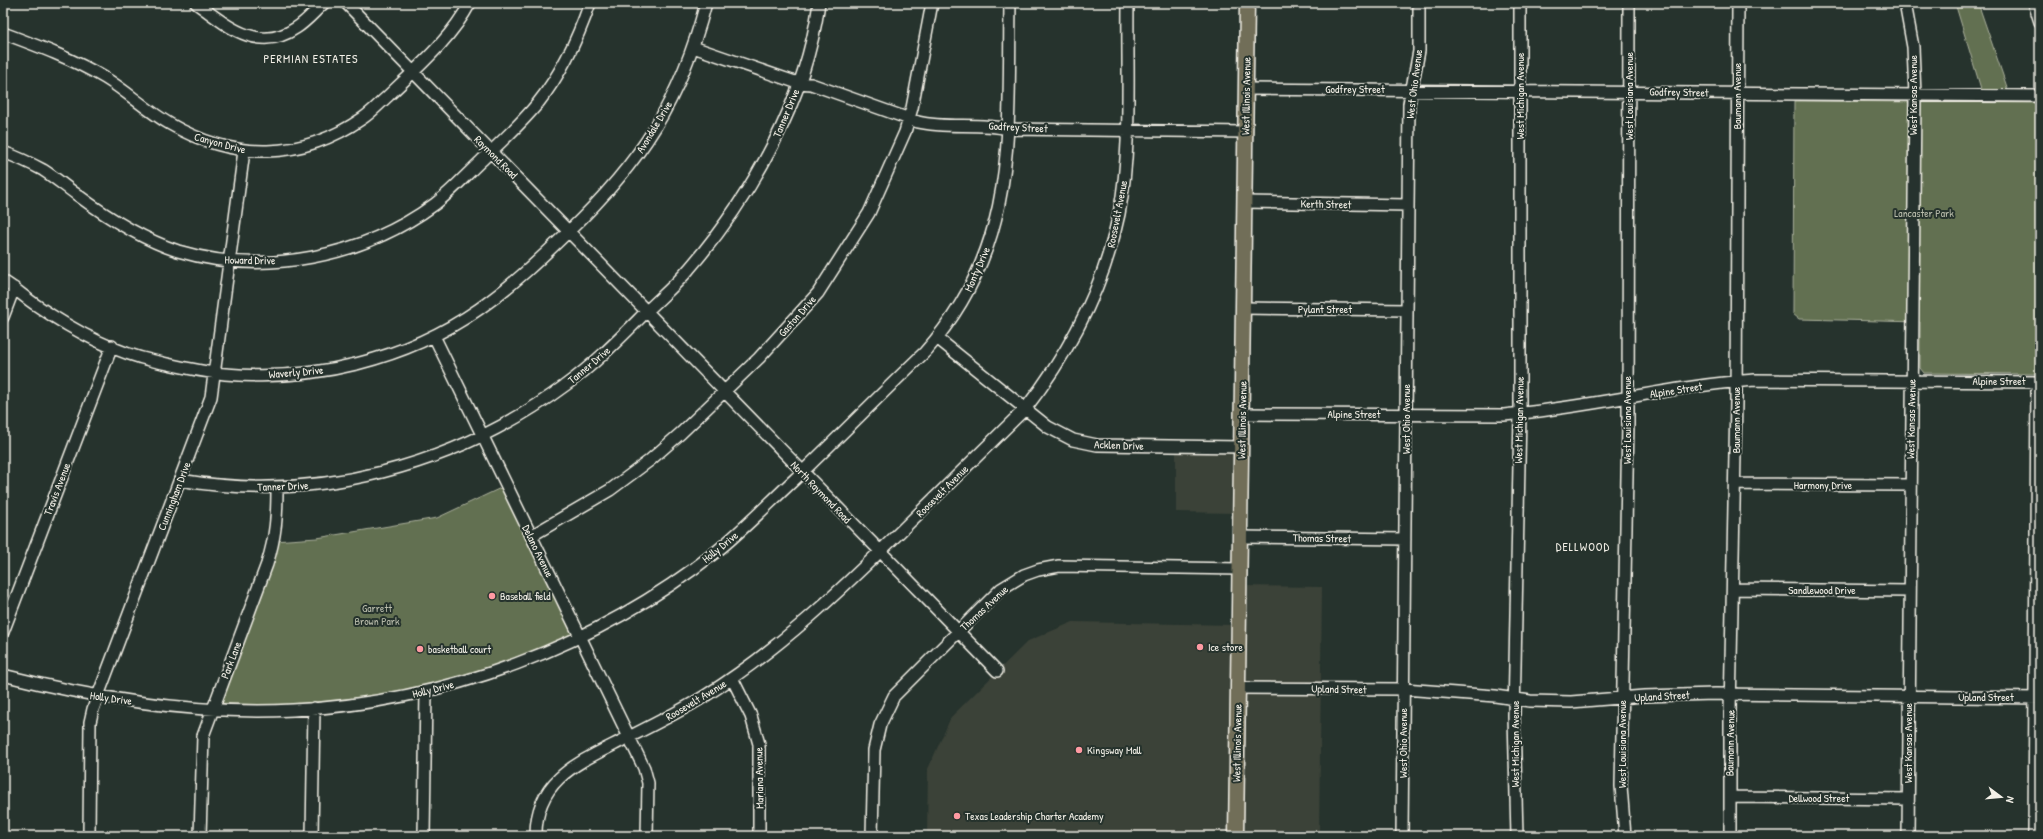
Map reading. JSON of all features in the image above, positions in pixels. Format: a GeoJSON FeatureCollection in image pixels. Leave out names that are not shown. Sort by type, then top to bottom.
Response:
{"type":"FeatureCollection","features":[{"type":"Feature","properties":{"kind":"main road","name":"West Illinois Avenue"},"geometry":{"type":"LineString","coordinates":[[1236,836],[1247,3]]}},
{"type":"Feature","properties":{"kind":"street"},"geometry":{"type":"LineString","coordinates":[[196,3],[236,31],[253,37],[265,38],[278,37],[297,28],[324,3]]}},
{"type":"Feature","properties":{"kind":"street","name":"Raymond Road"},"geometry":{"type":"LineString","coordinates":[[346,3],[646,312]]}},
{"type":"Feature","properties":{"kind":"street","name":"Canyon Drive"},"geometry":{"type":"LineString","coordinates":[[3,33],[89,69],[123,90],[168,123],[191,135],[210,143],[244,151],[276,152],[310,145],[340,133],[365,117],[413,72],[450,32],[470,3]]}},
{"type":"Feature","properties":{"kind":"street","name":"Howard Drive"},"geometry":{"type":"LineString","coordinates":[[3,152],[43,171],[135,233],[177,250],[229,262],[300,260],[369,242],[400,227],[436,203],[491,152],[538,103],[564,63],[581,27],[590,3]]}},
{"type":"Feature","properties":{"kind":"street","name":"Avondale Drive"},"geometry":{"type":"LineString","coordinates":[[569,231],[609,192],[642,150],[673,96],[693,47],[706,3]]}},
{"type":"Feature","properties":{"kind":"street","name":"Tanner Drive"},"geometry":{"type":"LineString","coordinates":[[180,480],[249,487],[277,486],[332,482],[383,472],[433,457],[482,436],[530,409],[566,385],[604,354],[688,271],[734,211],[769,153],[798,83],[809,52],[819,3]]}},
{"type":"Feature","properties":{"kind":"street","name":"Gaston Drive"},"geometry":{"type":"LineString","coordinates":[[532,536],[610,490],[649,461],[781,336],[818,293],[869,213],[891,166],[909,118],[932,3]]}},
{"type":"Feature","properties":{"kind":"street","name":"Monty Drive"},"geometry":{"type":"LineString","coordinates":[[802,472],[918,359],[937,338],[971,286],[991,240],[1003,191],[1008,129],[1010,3]]}},
{"type":"Feature","properties":{"kind":"street","name":"Roosevelt Avenue"},"geometry":{"type":"LineString","coordinates":[[536,836],[542,805],[549,791],[562,774],[580,761],[629,738],[693,703],[732,678],[802,625],[880,552],[1026,408],[1064,356],[1085,317],[1100,284],[1109,256],[1119,214],[1124,177],[1127,130],[1128,3]]}},
{"type":"Feature","properties":{"kind":"street","name":"West Ohio Avenue"},"geometry":{"type":"LineString","coordinates":[[1402,836],[1409,104],[1419,51],[1420,3]]}},
{"type":"Feature","properties":{"kind":"street","name":"West Michigan Avenue"},"geometry":{"type":"LineString","coordinates":[[1517,836],[1514,762],[1520,414],[1520,3]]}},
{"type":"Feature","properties":{"kind":"street","name":"West Louisiana Avenue"},"geometry":{"type":"LineString","coordinates":[[1625,836],[1621,786],[1628,424],[1629,3]]}},
{"type":"Feature","properties":{"kind":"street","name":"Baumann Avenue"},"geometry":{"type":"LineString","coordinates":[[1730,836],[1736,381],[1738,3]]}},
{"type":"Feature","properties":{"kind":"street","name":"West Kansas Avenue"},"geometry":{"type":"LineString","coordinates":[[1905,3],[1913,47],[1915,96],[1910,485],[1908,836]]}},
{"type":"Feature","properties":{"kind":"street"},"geometry":{"type":"LineString","coordinates":[[2034,3],[2040,22]]}},
{"type":"Feature","properties":{"kind":"street","name":"Godfrey Street"},"geometry":{"type":"LineString","coordinates":[[693,47],[798,83],[811,84],[909,118],[938,126],[996,126],[1008,129],[1246,132]]}},
{"type":"Feature","properties":{"kind":"street","name":"Godfrey Street"},"geometry":{"type":"LineString","coordinates":[[1246,89],[1412,89],[1915,96],[2040,96]]}},
{"type":"Feature","properties":{"kind":"street","name":"Cunningham Drive"},"geometry":{"type":"LineString","coordinates":[[89,836],[90,722],[98,696],[210,400],[244,151]]}},
{"type":"Feature","properties":{"kind":"street","name":"Kerth Street"},"geometry":{"type":"LineString","coordinates":[[1244,202],[1407,205]]}},
{"type":"Feature","properties":{"kind":"street","name":"Waverly Drive"},"geometry":{"type":"LineString","coordinates":[[3,280],[62,322],[112,346],[154,361],[214,372],[260,375],[316,372],[371,360],[398,351],[434,336],[469,315],[502,292],[530,270],[569,231]]}},
{"type":"Feature","properties":{"kind":"street"},"geometry":{"type":"LineString","coordinates":[[3,317],[14,288]]}},
{"type":"Feature","properties":{"kind":"street","name":"Pylant Street"},"geometry":{"type":"LineString","coordinates":[[1243,308],[1406,310]]}},
{"type":"Feature","properties":{"kind":"street","name":"North Raymond Road"},"geometry":{"type":"LineString","coordinates":[[646,312],[725,390],[802,472],[997,672]]}},
{"type":"Feature","properties":{"kind":"street","name":"Delano Avenue"},"geometry":{"type":"LineString","coordinates":[[434,336],[532,536],[647,777],[647,836]]}},
{"type":"Feature","properties":{"kind":"street","name":"Acklen Drive"},"geometry":{"type":"LineString","coordinates":[[937,338],[1052,430],[1073,440],[1087,444],[1242,447]]}},
{"type":"Feature","properties":{"kind":"street","name":"Travis Avenue"},"geometry":{"type":"LineString","coordinates":[[3,632],[112,346]]}},
{"type":"Feature","properties":{"kind":"street","name":"Alpine Street"},"geometry":{"type":"LineString","coordinates":[[1242,414],[1520,414],[1736,381],[1785,379],[2038,382]]}},
{"type":"Feature","properties":{"kind":"street"},"geometry":{"type":"LineString","coordinates":[[2034,836],[2037,698],[2038,382]]}},
{"type":"Feature","properties":{"kind":"street","name":"Holly Drive"},"geometry":{"type":"LineString","coordinates":[[3,675],[98,696],[198,708],[264,710],[314,708],[360,704],[426,691],[465,681],[504,668],[580,637],[628,612],[704,560],[755,518],[802,472]]}},
{"type":"Feature","properties":{"kind":"street","name":"Harmony Drive"},"geometry":{"type":"LineString","coordinates":[[1735,484],[1910,485]]}},
{"type":"Feature","properties":{"kind":"street","name":"Park Lane"},"geometry":{"type":"LineString","coordinates":[[200,836],[202,743],[213,708],[270,556],[277,521],[277,486]]}},
{"type":"Feature","properties":{"kind":"street","name":"Thomas Street"},"geometry":{"type":"LineString","coordinates":[[1240,537],[1405,538]]}},
{"type":"Feature","properties":{"kind":"street","name":"Thomas Avenue"},"geometry":{"type":"LineString","coordinates":[[872,836],[874,750],[883,718],[899,690],[1001,589],[1024,575],[1047,568],[1062,566],[1240,569]]}},
{"type":"Feature","properties":{"kind":"street","name":"Sandlewood Drive"},"geometry":{"type":"LineString","coordinates":[[1734,589],[1910,591]]}},
{"type":"Feature","properties":{"kind":"street","name":"Mariana Avenue"},"geometry":{"type":"LineString","coordinates":[[732,678],[751,716],[759,744],[759,836]]}},
{"type":"Feature","properties":{"kind":"street","name":"Upland Street"},"geometry":{"type":"LineString","coordinates":[[1238,688],[1404,689],[1515,699],[1571,702],[1644,696],[1732,695],[2037,698]]}},
{"type":"Feature","properties":{"kind":"street"},"geometry":{"type":"LineString","coordinates":[[424,836],[426,691]]}},
{"type":"Feature","properties":{"kind":"street"},"geometry":{"type":"LineString","coordinates":[[312,836],[314,708]]}},
{"type":"Feature","properties":{"kind":"street","name":"Dellwood Street"},"geometry":{"type":"LineString","coordinates":[[1730,797],[1908,799]]}},
{"type":"Feature","properties":{"kind":"shaded area"},"geometry":{"type":"Polygon","coordinates":[[[1176,446],[1239,446],[1238,513],[1176,512],[1176,446]]]}},
{"type":"Feature","properties":{"kind":"shaded area"},"geometry":{"type":"Polygon","coordinates":[[[1237,586],[1322,587],[1319,836],[927,836],[928,769],[951,717],[1028,641],[1073,622],[1236,625],[1237,586]]]}},
{"type":"Feature","properties":{"kind":"green space"},"geometry":{"type":"Polygon","coordinates":[[[1955,3],[1978,3],[2008,90],[1982,92],[1955,3]]]}},
{"type":"Feature","properties":{"kind":"green space","name":"Lancaster Park"},"geometry":{"type":"Polygon","coordinates":[[[1794,101],[2040,103],[2040,374],[1924,373],[1920,368],[1920,322],[1799,319],[1793,314],[1794,101]]]}},
{"type":"Feature","properties":{"kind":"green space","name":"Garrett Brown Park"},"geometry":{"type":"Polygon","coordinates":[[[505,486],[580,637],[540,655],[371,702],[213,709],[274,541],[317,538],[437,518],[505,486]]]}},
{"type":"Feature","properties":{"kind":"place","name":"Baseball field"},"geometry":{"type":"Point","coordinates":[492,596]}},
{"type":"Feature","properties":{"kind":"place","name":"Ice store"},"geometry":{"type":"Point","coordinates":[1200,647]}},
{"type":"Feature","properties":{"kind":"place","name":"basketball court"},"geometry":{"type":"Point","coordinates":[420,649]}},
{"type":"Feature","properties":{"kind":"place","name":"Kingsway Mall"},"geometry":{"type":"Point","coordinates":[1079,750]}},
{"type":"Feature","properties":{"kind":"place","name":"Texas Leadership Charter Academy"},"geometry":{"type":"Point","coordinates":[957,816]}},
{"type":"Feature","properties":{"kind":"district","name":"PERMIAN ESTATES"},"geometry":{"type":"Point","coordinates":[311,58]}},
{"type":"Feature","properties":{"kind":"district","name":"DELLWOOD"},"geometry":{"type":"Point","coordinates":[1583,546]}}]}
